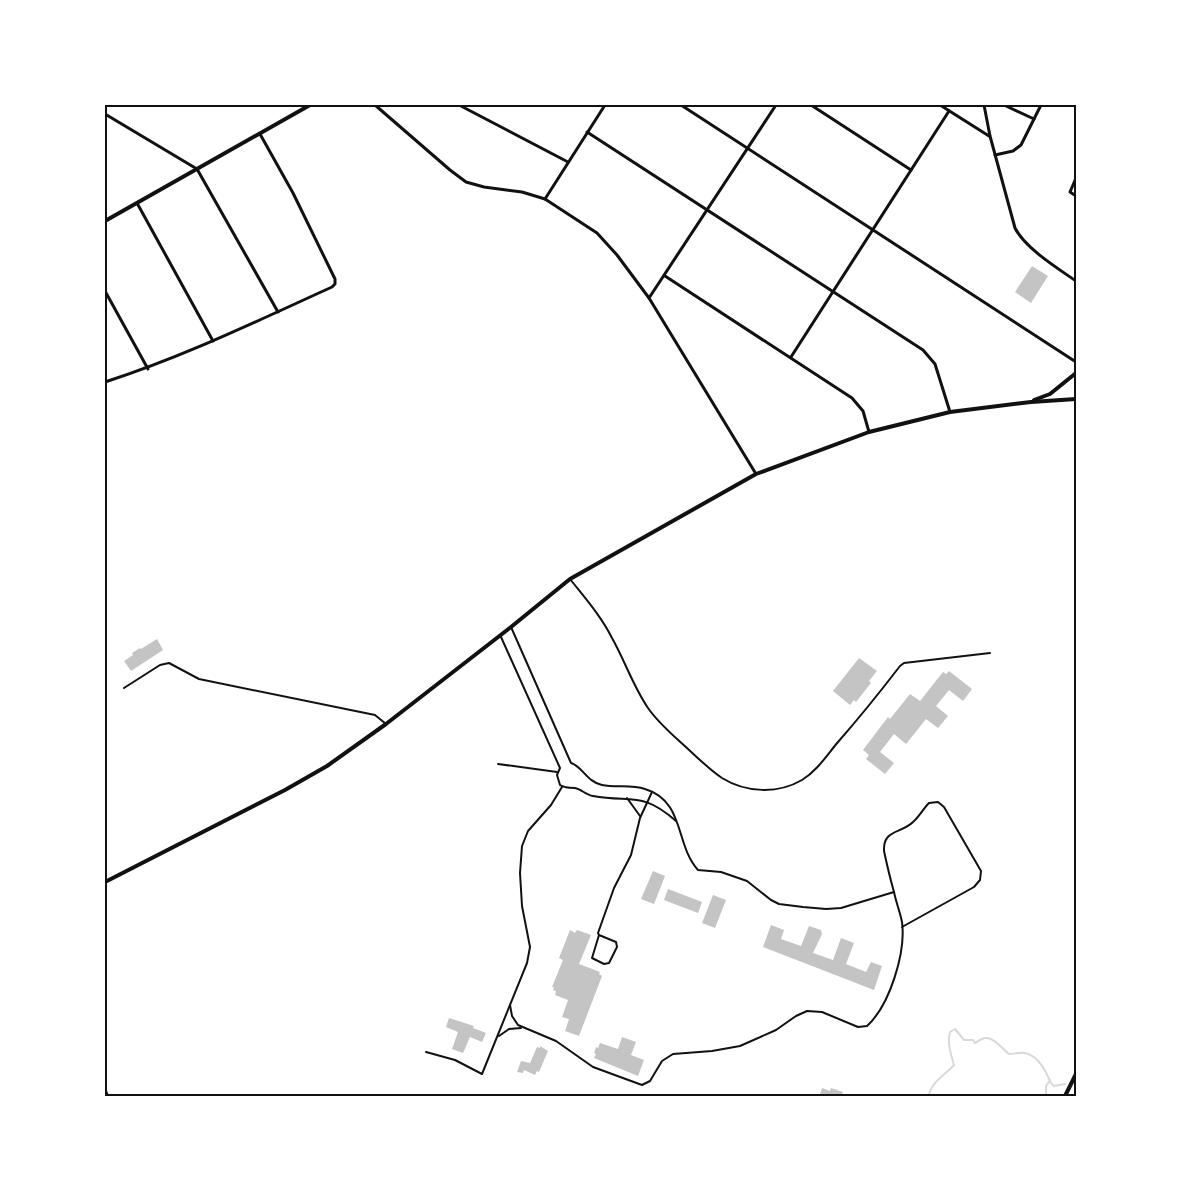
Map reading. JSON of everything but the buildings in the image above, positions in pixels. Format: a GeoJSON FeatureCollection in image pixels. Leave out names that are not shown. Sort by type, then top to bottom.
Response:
{"type":"FeatureCollection","features":[{"type":"Feature","properties":{"kind":"street"},"geometry":{"type":"LineString","coordinates":[[105,221],[310,105]]}},
{"type":"Feature","properties":{"kind":"street"},"geometry":{"type":"LineString","coordinates":[[375,105],[466,182],[484,187],[522,192],[545,199],[597,233],[617,255],[649,298],[756,474]]}},
{"type":"Feature","properties":{"kind":"street"},"geometry":{"type":"LineString","coordinates":[[459,105],[568,162]]}},
{"type":"Feature","properties":{"kind":"street"},"geometry":{"type":"LineString","coordinates":[[545,199],[605,105]]}},
{"type":"Feature","properties":{"kind":"street"},"geometry":{"type":"LineString","coordinates":[[681,105],[1076,362]]}},
{"type":"Feature","properties":{"kind":"street"},"geometry":{"type":"LineString","coordinates":[[688,110],[692,105]]}},
{"type":"Feature","properties":{"kind":"street"},"geometry":{"type":"LineString","coordinates":[[649,298],[776,105]]}},
{"type":"Feature","properties":{"kind":"street"},"geometry":{"type":"LineString","coordinates":[[811,105],[911,170]]}},
{"type":"Feature","properties":{"kind":"street"},"geometry":{"type":"LineString","coordinates":[[940,105],[990,136]]}},
{"type":"Feature","properties":{"kind":"street"},"geometry":{"type":"LineString","coordinates":[[984,105],[990,136],[1018,235],[1076,281]]}},
{"type":"Feature","properties":{"kind":"street"},"geometry":{"type":"LineString","coordinates":[[1004,105],[1034,119]]}},
{"type":"Feature","properties":{"kind":"street"},"geometry":{"type":"LineString","coordinates":[[995,155],[1018,148],[1040,105]]}},
{"type":"Feature","properties":{"kind":"street"},"geometry":{"type":"LineString","coordinates":[[791,357],[949,111]]}},
{"type":"Feature","properties":{"kind":"street"},"geometry":{"type":"LineString","coordinates":[[105,114],[197,169],[278,312]]}},
{"type":"Feature","properties":{"kind":"street"},"geometry":{"type":"LineString","coordinates":[[587,132],[923,350],[931,357],[937,369],[950,412]]}},
{"type":"Feature","properties":{"kind":"street"},"geometry":{"type":"LineString","coordinates":[[105,382],[148,369],[278,312],[335,284],[335,279],[293,193],[260,134]]}},
{"type":"Feature","properties":{"kind":"street"},"geometry":{"type":"LineString","coordinates":[[1076,178],[1070,190],[1076,196]]}},
{"type":"Feature","properties":{"kind":"street"},"geometry":{"type":"LineString","coordinates":[[137,203],[213,341]]}},
{"type":"Feature","properties":{"kind":"street"},"geometry":{"type":"LineString","coordinates":[[665,276],[852,398],[863,411],[868,432]]}},
{"type":"Feature","properties":{"kind":"street"},"geometry":{"type":"LineString","coordinates":[[105,291],[148,369]]}},
{"type":"Feature","properties":{"kind":"street"},"geometry":{"type":"LineString","coordinates":[[1032,402],[1050,394],[1076,373]]}},
{"type":"Feature","properties":{"kind":"street"},"geometry":{"type":"LineString","coordinates":[[105,882],[285,790],[339,758],[386,724],[570,580],[756,474],[868,432],[950,412],[1032,402],[1076,399]]}},
{"type":"Feature","properties":{"kind":"street"},"geometry":{"type":"LineString","coordinates":[[1065,1096],[1076,1074]]}},
{"type":"Feature","properties":{"kind":"street"},"geometry":{"type":"LineString","coordinates":[[105,1091],[107,1096]]}},
{"type":"Feature","properties":{"kind":"lane"},"geometry":{"type":"LineString","coordinates":[[570,580],[593,607],[612,637],[631,679],[648,708],[660,722],[715,773],[734,784],[747,788],[779,789],[790,786],[810,774],[904,663],[990,653]]}},
{"type":"Feature","properties":{"kind":"lane"},"geometry":{"type":"LineString","coordinates":[[511,627],[571,763],[602,785],[636,786],[652,792],[663,799],[671,808],[678,822],[690,857],[698,870],[721,872],[747,881],[763,895],[779,904],[803,907],[834,909],[894,892]]}},
{"type":"Feature","properties":{"kind":"lane"},"geometry":{"type":"LineString","coordinates":[[500,636],[560,768],[557,772],[557,779],[562,786],[569,789],[575,788],[582,793],[595,796],[647,801],[678,822]]}},
{"type":"Feature","properties":{"kind":"lane"},"geometry":{"type":"LineString","coordinates":[[124,688],[160,665],[169,663],[200,679],[374,715],[386,724]]}},
{"type":"Feature","properties":{"kind":"lane"},"geometry":{"type":"LineString","coordinates":[[498,764],[557,772]]}},
{"type":"Feature","properties":{"kind":"lane"},"geometry":{"type":"LineString","coordinates":[[426,1052],[454,1060],[482,1074],[527,963],[530,947],[522,906],[520,873],[522,846],[528,831],[551,804],[562,786]]}},
{"type":"Feature","properties":{"kind":"lane"},"geometry":{"type":"LineString","coordinates":[[599,935],[616,942],[617,947],[609,963],[604,964],[592,958],[599,935],[598,932],[614,888],[630,855],[640,818],[652,792]]}},
{"type":"Feature","properties":{"kind":"lane"},"geometry":{"type":"LineString","coordinates":[[627,798],[640,818]]}},
{"type":"Feature","properties":{"kind":"lane"},"geometry":{"type":"LineString","coordinates":[[510,1005],[514,1020],[523,1028],[556,1041],[593,1067],[642,1085],[650,1081],[662,1062],[672,1054],[712,1051],[740,1046],[776,1030],[807,1011],[822,1012],[855,1026],[864,1027],[870,1023],[878,1012],[893,982],[900,951],[902,927],[884,851],[884,842],[890,834],[912,824],[929,803],[938,802],[944,807],[980,871],[980,880],[974,887],[902,927]]}},
{"type":"Feature","properties":{"kind":"lane"},"geometry":{"type":"LineString","coordinates":[[496,1039],[509,1029],[523,1028]]}},
{"type":"Feature","properties":{"kind":"waterway"},"geometry":{"type":"LineString","coordinates":[[929,1096],[935,1083],[954,1065],[949,1041],[950,1032],[955,1029],[964,1040],[973,1040],[975,1043],[986,1038],[993,1040],[1009,1054],[1023,1053],[1030,1055],[1038,1061],[1054,1086],[1065,1084]]}},
{"type":"Feature","properties":{"kind":"waterway"},"geometry":{"type":"LineString","coordinates":[[1046,1096],[1046,1086],[1050,1080]]}}]}
